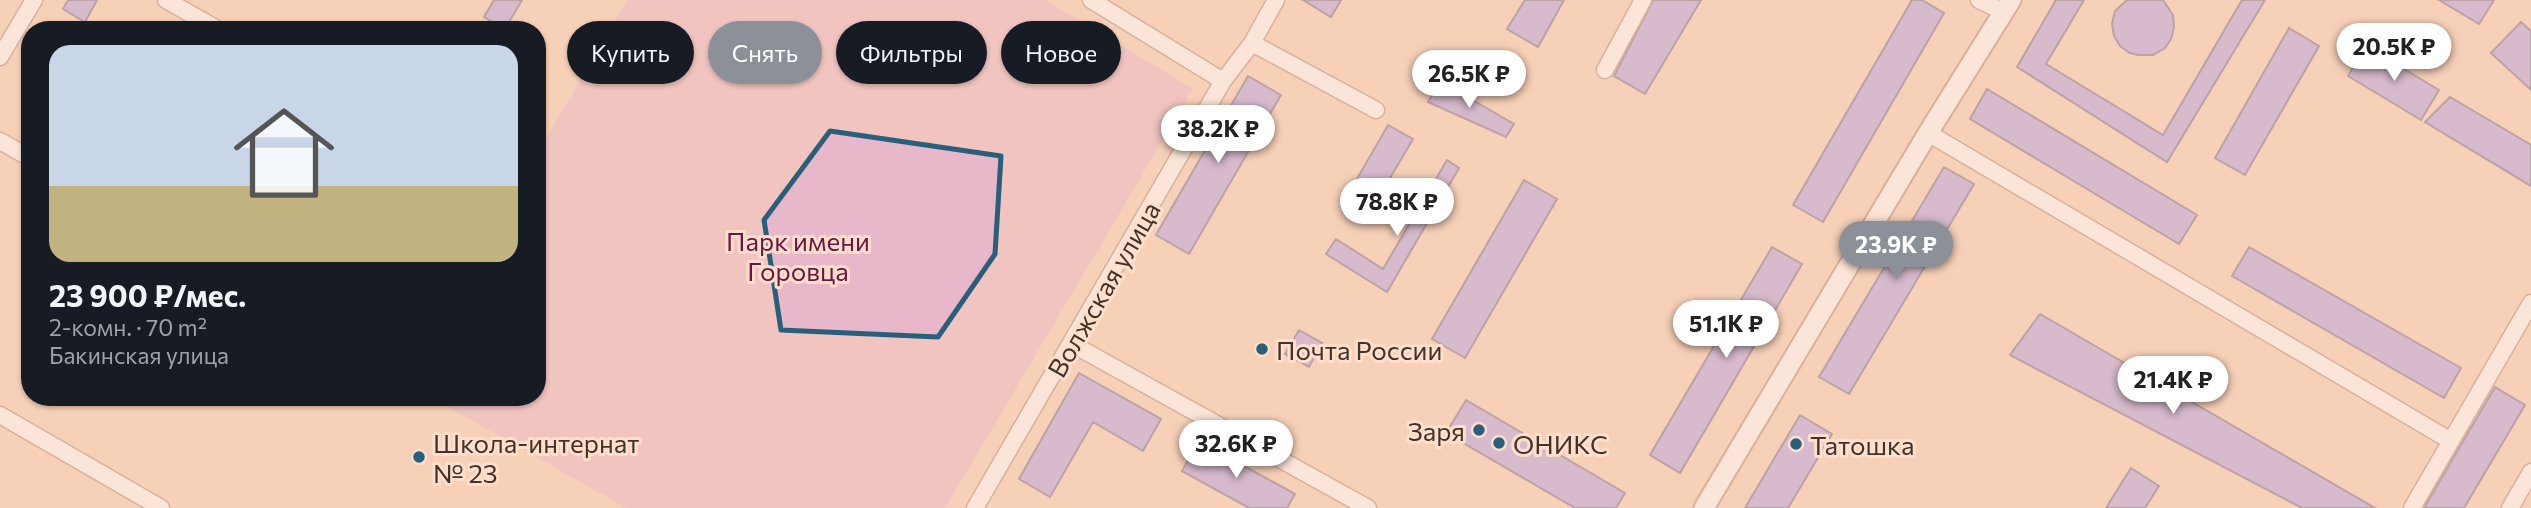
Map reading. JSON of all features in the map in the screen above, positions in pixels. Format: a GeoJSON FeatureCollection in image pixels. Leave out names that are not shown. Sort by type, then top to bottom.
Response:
{"type":"FeatureCollection","features":[{"type":"Feature","properties":{"kind":"street"},"geometry":{"type":"LineString","coordinates":[[21,21],[34,0]]}},
{"type":"Feature","properties":{"kind":"street"},"geometry":{"type":"LineString","coordinates":[[166,0],[203,21]]}},
{"type":"Feature","properties":{"kind":"street"},"geometry":{"type":"LineString","coordinates":[[1091,0],[1223,81]]}},
{"type":"Feature","properties":{"kind":"street","name":"Волжская улица"},"geometry":{"type":"LineString","coordinates":[[975,508],[1073,344],[1223,81],[1252,43],[1276,0]]}},
{"type":"Feature","properties":{"kind":"street"},"geometry":{"type":"LineString","coordinates":[[1605,70],[1643,0]]}},
{"type":"Feature","properties":{"kind":"street"},"geometry":{"type":"LineString","coordinates":[[1704,508],[1928,132],[2007,6],[1979,0]]}},
{"type":"Feature","properties":{"kind":"street"},"geometry":{"type":"LineString","coordinates":[[0,57],[21,22]]}},
{"type":"Feature","properties":{"kind":"street"},"geometry":{"type":"LineString","coordinates":[[1252,43],[1376,110]]}},
{"type":"Feature","properties":{"kind":"street"},"geometry":{"type":"LineString","coordinates":[[1928,132],[2451,441]]}},
{"type":"Feature","properties":{"kind":"street"},"geometry":{"type":"LineString","coordinates":[[0,141],[21,153]]}},
{"type":"Feature","properties":{"kind":"street"},"geometry":{"type":"LineString","coordinates":[[2412,508],[2531,303]]}},
{"type":"Feature","properties":{"kind":"street"},"geometry":{"type":"LineString","coordinates":[[1073,344],[1368,508]]}},
{"type":"Feature","properties":{"kind":"street"},"geometry":{"type":"LineString","coordinates":[[0,415],[161,508]]}},
{"type":"Feature","properties":{"kind":"street"},"geometry":{"type":"LineString","coordinates":[[2510,508],[2531,472]]}},
{"type":"Feature","properties":{"kind":"street"},"geometry":{"type":"LineString","coordinates":[[1333,508],[1341,493]]}},
{"type":"Feature","properties":{"kind":"highlighted area"},"geometry":{"type":"Polygon","coordinates":[[[830,131],[1001,156],[995,254],[938,337],[781,330],[764,220],[830,131]]]}},
{"type":"Feature","properties":{"kind":"green space","name":"Парк имени Горовца"},"geometry":{"type":"Polygon","coordinates":[[[627,0],[1046,0],[1081,21],[1001,21],[1001,84],[1121,84],[1121,45],[1193,89],[945,508],[626,508],[447,406],[546,406],[546,139],[578,84],[694,84],[694,21],[615,21],[627,0]]]}},
{"type":"Feature","properties":{"kind":"building"},"geometry":{"type":"Polygon","coordinates":[[[68,0],[97,0],[86,21],[63,9],[68,0]]]}},
{"type":"Feature","properties":{"kind":"building"},"geometry":{"type":"Polygon","coordinates":[[[494,0],[522,0],[510,21],[491,21],[484,17],[494,0]]]}},
{"type":"Feature","properties":{"kind":"building"},"geometry":{"type":"Polygon","coordinates":[[[1303,0],[1341,0],[1331,17],[1303,0]]]}},
{"type":"Feature","properties":{"kind":"building"},"geometry":{"type":"Polygon","coordinates":[[[1525,0],[1564,0],[1538,47],[1507,29],[1525,0]]]}},
{"type":"Feature","properties":{"kind":"building"},"geometry":{"type":"Polygon","coordinates":[[[1653,0],[1701,0],[1645,94],[1614,76],[1653,0]]]}},
{"type":"Feature","properties":{"kind":"building"},"geometry":{"type":"Polygon","coordinates":[[[1912,0],[1922,0],[1944,13],[1823,222],[1793,205],[1912,0]]]}},
{"type":"Feature","properties":{"kind":"building"},"geometry":{"type":"Polygon","coordinates":[[[2056,0],[2084,0],[2046,64],[2163,135],[2242,0],[2265,0],[2167,162],[2017,67],[2056,0]]]}},
{"type":"Feature","properties":{"kind":"building"},"geometry":{"type":"Polygon","coordinates":[[[2127,0],[2163,0],[2173,15],[2174,27],[2165,48],[2153,55],[2138,55],[2120,46],[2114,36],[2112,24],[2115,11],[2127,0]]]}},
{"type":"Feature","properties":{"kind":"building"},"geometry":{"type":"Polygon","coordinates":[[[2439,0],[2494,0],[2479,24],[2439,0]]]}},
{"type":"Feature","properties":{"kind":"building"},"geometry":{"type":"Polygon","coordinates":[[[2521,22],[2531,31],[2531,90],[2491,53],[2521,22]]]}},
{"type":"Feature","properties":{"kind":"building"},"geometry":{"type":"Polygon","coordinates":[[[2289,28],[2319,46],[2245,175],[2215,158],[2289,28]]]}},
{"type":"Feature","properties":{"kind":"building"},"geometry":{"type":"Polygon","coordinates":[[[2366,46],[2439,90],[2421,120],[2348,76],[2366,46]]]}},
{"type":"Feature","properties":{"kind":"building"},"geometry":{"type":"Polygon","coordinates":[[[1248,76],[1281,95],[1189,254],[1156,235],[1248,76]]]}},
{"type":"Feature","properties":{"kind":"building"},"geometry":{"type":"Polygon","coordinates":[[[1440,81],[1514,124],[1506,137],[1428,102],[1440,81]]]}},
{"type":"Feature","properties":{"kind":"building"},"geometry":{"type":"Polygon","coordinates":[[[1987,89],[2197,215],[2179,244],[1970,119],[1987,89]]]}},
{"type":"Feature","properties":{"kind":"building"},"geometry":{"type":"Polygon","coordinates":[[[2450,97],[2531,145],[2531,186],[2425,122],[2450,97]]]}},
{"type":"Feature","properties":{"kind":"building"},"geometry":{"type":"Polygon","coordinates":[[[1388,125],[1413,139],[1366,219],[1342,205],[1388,125]]]}},
{"type":"Feature","properties":{"kind":"building"},"geometry":{"type":"Polygon","coordinates":[[[1447,160],[1459,168],[1387,292],[1326,254],[1336,239],[1383,269],[1447,160]]]}},
{"type":"Feature","properties":{"kind":"building"},"geometry":{"type":"Polygon","coordinates":[[[1944,167],[1974,184],[1849,394],[1819,377],[1944,167]]]}},
{"type":"Feature","properties":{"kind":"building"},"geometry":{"type":"Polygon","coordinates":[[[1524,180],[1557,199],[1465,358],[1432,339],[1524,180]]]}},
{"type":"Feature","properties":{"kind":"building"},"geometry":{"type":"Polygon","coordinates":[[[1772,247],[1802,264],[1680,473],[1650,455],[1772,247]]]}},
{"type":"Feature","properties":{"kind":"building"},"geometry":{"type":"Polygon","coordinates":[[[2249,247],[2461,368],[2444,398],[2232,276],[2249,247]]]}},
{"type":"Feature","properties":{"kind":"building"},"geometry":{"type":"Polygon","coordinates":[[[2040,314],[2375,508],[2302,508],[2010,355],[2040,314]]]}},
{"type":"Feature","properties":{"kind":"building"},"geometry":{"type":"Polygon","coordinates":[[[1299,330],[1322,343],[1309,367],[1285,354],[1299,330]]]}},
{"type":"Feature","properties":{"kind":"building"},"geometry":{"type":"Polygon","coordinates":[[[1079,373],[1161,419],[1143,451],[1093,422],[1050,497],[1019,479],[1079,373]]]}},
{"type":"Feature","properties":{"kind":"building"},"geometry":{"type":"Polygon","coordinates":[[[2495,387],[2525,405],[2464,508],[2424,508],[2495,387]]]}},
{"type":"Feature","properties":{"kind":"building"},"geometry":{"type":"Polygon","coordinates":[[[1466,400],[1625,493],[1616,508],[1575,508],[1446,433],[1466,400]]]}},
{"type":"Feature","properties":{"kind":"building"},"geometry":{"type":"Polygon","coordinates":[[[1800,415],[1832,434],[1788,508],[1745,508],[1800,415]]]}},
{"type":"Feature","properties":{"kind":"building"},"geometry":{"type":"Polygon","coordinates":[[[1199,441],[1295,494],[1287,508],[1249,508],[1182,471],[1199,441]]]}},
{"type":"Feature","properties":{"kind":"building"},"geometry":{"type":"Polygon","coordinates":[[[2131,468],[2159,486],[2145,508],[2106,508],[2131,468]]]}},
{"type":"Feature","properties":{"kind":"place","name":"Почта России"},"geometry":{"type":"Point","coordinates":[1262,349]}},
{"type":"Feature","properties":{"kind":"place","name":"Заря"},"geometry":{"type":"Point","coordinates":[1479,430]}},
{"type":"Feature","properties":{"kind":"place","name":"ОНИКС"},"geometry":{"type":"Point","coordinates":[1499,443]}},
{"type":"Feature","properties":{"kind":"place","name":"Татошка"},"geometry":{"type":"Point","coordinates":[1796,444]}},
{"type":"Feature","properties":{"kind":"place","name":"Школа-интернат № 23"},"geometry":{"type":"Point","coordinates":[419,457]}}]}
